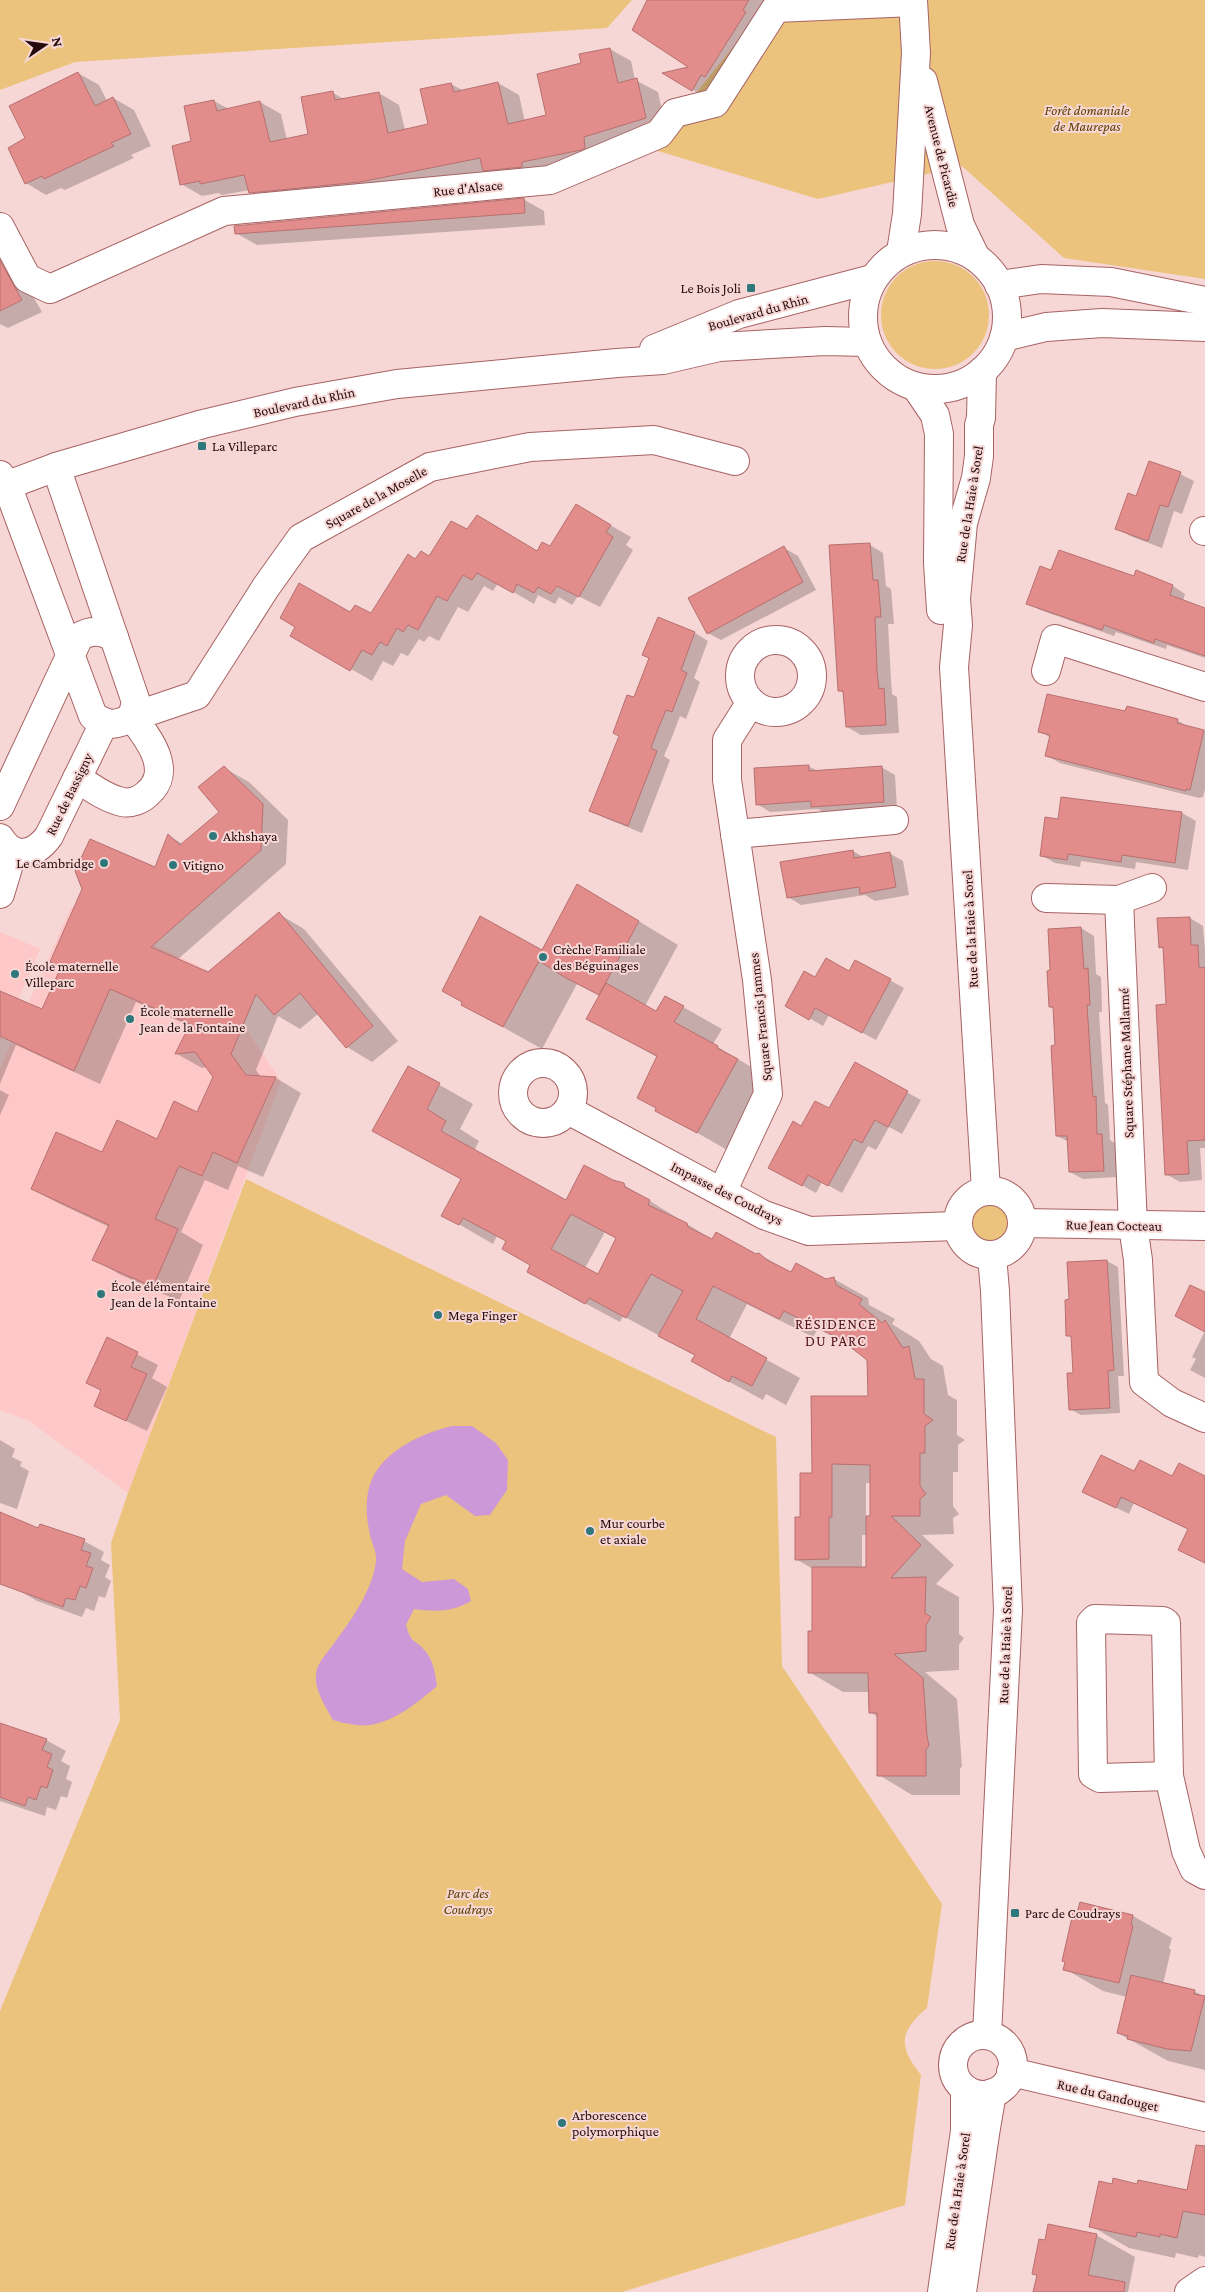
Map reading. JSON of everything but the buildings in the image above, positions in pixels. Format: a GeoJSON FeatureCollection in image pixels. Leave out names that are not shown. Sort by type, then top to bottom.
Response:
{"type":"FeatureCollection","features":[{"type":"Feature","properties":{"kind":"street","name":"Avenue de Picardie"},"geometry":{"type":"LineString","coordinates":[[901,252],[907,214],[916,52],[913,1]]}},
{"type":"Feature","properties":{"kind":"street","name":"Rue d'Alsace"},"geometry":{"type":"LineString","coordinates":[[0,227],[28,278],[50,289],[224,211],[550,180],[659,134],[675,112],[715,103],[776,8],[913,1]]}},
{"type":"Feature","properties":{"kind":"street","name":"Avenue de Picardie"},"geometry":{"type":"LineString","coordinates":[[916,52],[960,225],[975,256]]}},
{"type":"Feature","properties":{"kind":"street"},"geometry":{"type":"LineString","coordinates":[[939,244],[957,248],[975,256],[989,269],[999,284],[1006,310],[1004,337],[996,356],[982,371],[968,381],[951,387],[934,389],[916,387],[900,380],[886,370],[875,358],[867,342],[863,314],[864,299],[872,279],[885,264],[901,252],[919,246],[939,244]]}},
{"type":"Feature","properties":{"kind":"street"},"geometry":{"type":"LineString","coordinates":[[999,284],[1041,278],[1111,282],[1205,301]]}},
{"type":"Feature","properties":{"kind":"street","name":"Boulevard du Rhin"},"geometry":{"type":"LineString","coordinates":[[618,362],[740,314],[872,279]]}},
{"type":"Feature","properties":{"kind":"street"},"geometry":{"type":"LineString","coordinates":[[1004,337],[1046,328],[1102,323],[1205,326]]}},
{"type":"Feature","properties":{"kind":"street","name":"Boulevard du Rhin"},"geometry":{"type":"LineString","coordinates":[[2,483],[203,424],[295,402],[397,384],[618,362],[663,360],[719,347],[825,341],[867,342]]}},
{"type":"Feature","properties":{"kind":"street","name":"Rue de la Haie à Sorel"},"geometry":{"type":"LineString","coordinates":[[982,371],[979,456],[976,478],[963,523],[956,599],[958,624],[954,667],[986,1190]]}},
{"type":"Feature","properties":{"kind":"street","name":"Rue de la Haie à Sorel"},"geometry":{"type":"LineString","coordinates":[[916,387],[932,411],[938,434],[938,563],[942,624],[954,667]]}},
{"type":"Feature","properties":{"kind":"street","name":"Square de la Moselle"},"geometry":{"type":"LineString","coordinates":[[132,717],[197,695],[266,588],[301,538],[430,467],[530,447],[654,440],[735,462]]}},
{"type":"Feature","properties":{"kind":"street"},"geometry":{"type":"LineString","coordinates":[[2,483],[93,716],[104,723],[120,725],[132,717],[136,702],[56,467]]}},
{"type":"Feature","properties":{"kind":"street"},"geometry":{"type":"LineString","coordinates":[[0,806],[69,654],[79,637],[88,632],[101,631],[114,637]]}},
{"type":"Feature","properties":{"kind":"street"},"geometry":{"type":"LineString","coordinates":[[1046,671],[1055,640],[1205,687]]}},
{"type":"Feature","properties":{"kind":"street","name":"Square Francis Jammes"},"geometry":{"type":"LineString","coordinates":[[722,1192],[768,1094],[757,980],[727,780],[727,740],[751,702]]}},
{"type":"Feature","properties":{"kind":"street"},"geometry":{"type":"LineString","coordinates":[[77,778],[102,794],[124,803],[141,800],[154,788],[160,772],[156,752],[132,717]]}},
{"type":"Feature","properties":{"kind":"street","name":"Rue de Bassigny"},"geometry":{"type":"LineString","coordinates":[[6,845],[22,853],[40,848],[49,836],[104,723]]}},
{"type":"Feature","properties":{"kind":"street"},"geometry":{"type":"LineString","coordinates":[[734,834],[894,820]]}},
{"type":"Feature","properties":{"kind":"street"},"geometry":{"type":"LineString","coordinates":[[0,894],[6,845]]}},
{"type":"Feature","properties":{"kind":"street"},"geometry":{"type":"LineString","coordinates":[[1046,898],[1119,900],[1152,888]]}},
{"type":"Feature","properties":{"kind":"street","name":"Square Stéphane Mallarmé"},"geometry":{"type":"LineString","coordinates":[[1119,900],[1133,1226],[1138,1260],[1144,1382],[1172,1403],[1205,1418]]}},
{"type":"Feature","properties":{"kind":"street","name":"Impasse des Coudrays"},"geometry":{"type":"LineString","coordinates":[[568,1110],[764,1215],[809,1231],[957,1226]]}},
{"type":"Feature","properties":{"kind":"street"},"geometry":{"type":"LineString","coordinates":[[986,1190],[1004,1194],[1012,1199],[1018,1206],[1022,1224],[1021,1233],[1010,1249],[992,1256],[982,1255],[973,1251],[965,1244],[957,1226],[962,1206],[976,1193],[986,1190]]}},
{"type":"Feature","properties":{"kind":"street","name":"Rue Jean Cocteau"},"geometry":{"type":"LineString","coordinates":[[1022,1224],[1205,1226]]}},
{"type":"Feature","properties":{"kind":"street","name":"Rue de la Haie à Sorel"},"geometry":{"type":"LineString","coordinates":[[988,2035],[1008,1610],[992,1256]]}},
{"type":"Feature","properties":{"kind":"street"},"geometry":{"type":"LineString","coordinates":[[1169,1776],[1100,1778],[1093,1774],[1091,1623],[1095,1619],[1163,1621],[1166,1623],[1169,1776],[1186,1851],[1194,1869],[1205,1875]]}},
{"type":"Feature","properties":{"kind":"street"},"geometry":{"type":"LineString","coordinates":[[988,2035],[1001,2041],[1010,2052],[1013,2066],[1011,2072],[1009,2080],[999,2091],[985,2095],[971,2093],[959,2084],[953,2071],[954,2057],[961,2044],[973,2036],[988,2035]]}},
{"type":"Feature","properties":{"kind":"street","name":"Rue du Gandouget"},"geometry":{"type":"LineString","coordinates":[[1011,2072],[1205,2117]]}},
{"type":"Feature","properties":{"kind":"street","name":"Rue de la Haie à Sorel"},"geometry":{"type":"LineString","coordinates":[[942,2292],[965,2131],[965,2089]]}},
{"type":"Feature","properties":{"kind":"street","name":"Rue de la Haie à Sorel"},"geometry":{"type":"LineString","coordinates":[[962,2292],[984,2134],[992,2093]]}},
{"type":"Feature","properties":{"kind":"street"},"geometry":{"type":"LineString","coordinates":[[1189,2292],[1205,2281]]}},
{"type":"Feature","properties":{"kind":"shaded area"},"geometry":{"type":"Polygon","coordinates":[[[71,907],[206,969],[281,1081],[128,1493],[29,1421],[0,1410],[0,1068],[71,907]]]}},
{"type":"Feature","properties":{"kind":"shaded area","name":"École maternelle Villeparc"},"geometry":{"type":"Polygon","coordinates":[[[0,932],[40,949],[0,1043],[0,932]]]}},
{"type":"Feature","properties":{"kind":"shaded area"},"geometry":{"type":"Polygon","coordinates":[[[452,1426],[472,1426],[496,1443],[508,1460],[507,1490],[490,1515],[475,1516],[446,1495],[421,1504],[405,1541],[402,1569],[422,1582],[454,1579],[468,1589],[471,1601],[464,1605],[444,1610],[414,1609],[406,1625],[412,1640],[423,1648],[429,1656],[434,1668],[437,1686],[400,1714],[378,1723],[356,1725],[333,1720],[319,1692],[316,1674],[321,1661],[361,1603],[374,1572],[376,1555],[367,1516],[369,1486],[378,1468],[396,1451],[429,1433],[452,1426]]]}},
{"type":"Feature","properties":{"kind":"green space"},"geometry":{"type":"Polygon","coordinates":[[[0,0],[632,0],[607,28],[75,62],[0,90],[0,0]]]}},
{"type":"Feature","properties":{"kind":"green space","name":"Forêt domaniale de Maurepas"},"geometry":{"type":"Polygon","coordinates":[[[771,0],[1205,0],[1205,279],[1064,258],[962,166],[818,199],[651,149],[771,0]]]}},
{"type":"Feature","properties":{"kind":"green space"},"geometry":{"type":"Polygon","coordinates":[[[935,261],[956,265],[973,277],[985,294],[989,315],[985,336],[973,353],[956,365],[935,369],[914,365],[897,353],[885,336],[881,315],[885,294],[897,277],[914,265],[935,261]]]}},
{"type":"Feature","properties":{"kind":"green space","name":"Parc des Coudrays"},"geometry":{"type":"Polygon","coordinates":[[[246,1179],[776,1437],[782,1666],[942,1904],[927,2008],[911,2025],[905,2040],[908,2056],[921,2075],[905,2205],[622,2292],[0,2292],[0,2011],[120,1720],[111,1543],[246,1179]]]}},
{"type":"Feature","properties":{"kind":"green space"},"geometry":{"type":"Polygon","coordinates":[[[990,1204],[1003,1210],[1009,1223],[1003,1236],[990,1242],[977,1236],[971,1223],[977,1210],[990,1204]]]}},
{"type":"Feature","properties":{"kind":"place","name":"Le Bois Joli"},"geometry":{"type":"Point","coordinates":[751,288]}},
{"type":"Feature","properties":{"kind":"place","name":"La Villeparc"},"geometry":{"type":"Point","coordinates":[202,446]}},
{"type":"Feature","properties":{"kind":"place","name":"Akhshaya"},"geometry":{"type":"Point","coordinates":[213,836]}},
{"type":"Feature","properties":{"kind":"place","name":"Le Cambridge"},"geometry":{"type":"Point","coordinates":[104,863]}},
{"type":"Feature","properties":{"kind":"place","name":"Vitigno"},"geometry":{"type":"Point","coordinates":[173,865]}},
{"type":"Feature","properties":{"kind":"place","name":"Crèche Familiale des Béguinages"},"geometry":{"type":"Point","coordinates":[543,957]}},
{"type":"Feature","properties":{"kind":"place","name":"École maternelle Villeparc"},"geometry":{"type":"Point","coordinates":[15,974]}},
{"type":"Feature","properties":{"kind":"place","name":"École maternelle Jean de la Fontaine"},"geometry":{"type":"Point","coordinates":[130,1019]}},
{"type":"Feature","properties":{"kind":"place","name":"École élémentaire Jean de la Fontaine"},"geometry":{"type":"Point","coordinates":[101,1294]}},
{"type":"Feature","properties":{"kind":"place","name":"Mega Finger"},"geometry":{"type":"Point","coordinates":[438,1315]}},
{"type":"Feature","properties":{"kind":"place","name":"Mur courbe et axiale"},"geometry":{"type":"Point","coordinates":[590,1531]}},
{"type":"Feature","properties":{"kind":"place","name":"Parc de Coudrays"},"geometry":{"type":"Point","coordinates":[1015,1913]}},
{"type":"Feature","properties":{"kind":"place","name":"Arborescence polymorphique"},"geometry":{"type":"Point","coordinates":[562,2123]}},
{"type":"Feature","properties":{"kind":"district","name":"RÉSIDENCE DU PARC"},"geometry":{"type":"Point","coordinates":[836,1332]}}]}
